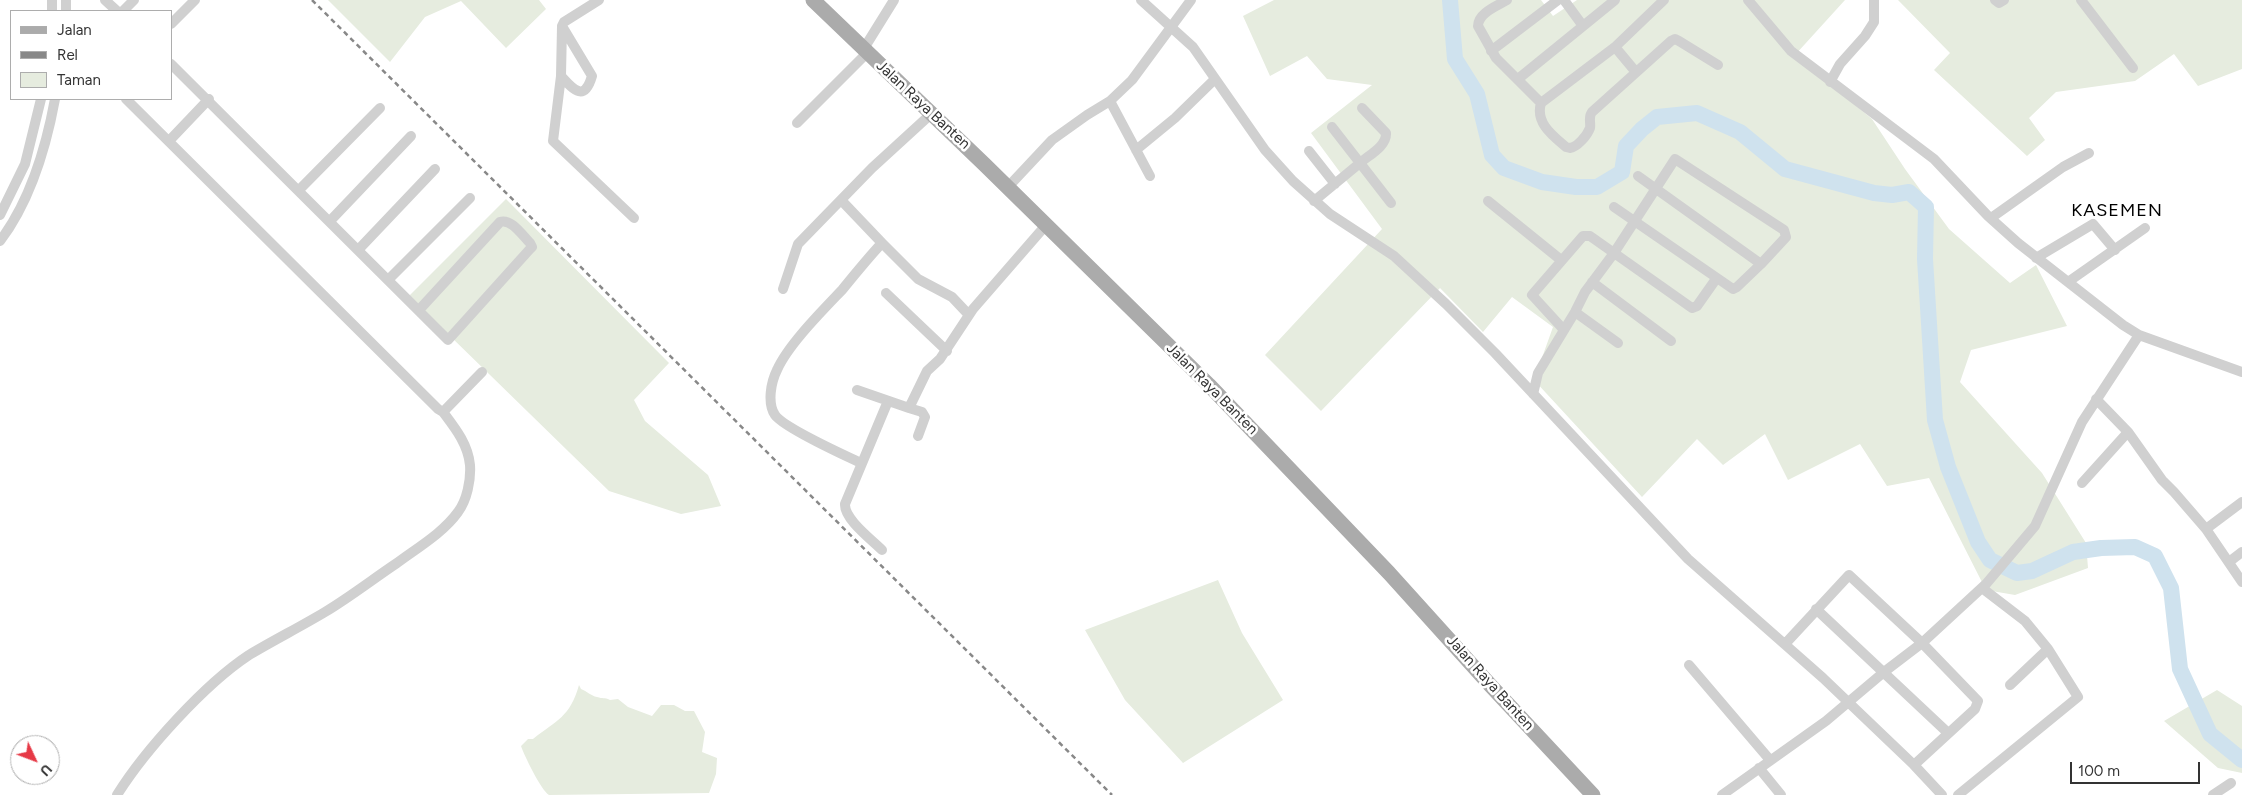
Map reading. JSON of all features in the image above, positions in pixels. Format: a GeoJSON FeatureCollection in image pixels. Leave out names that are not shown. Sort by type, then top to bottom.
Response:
{"type":"FeatureCollection","features":[{"type":"Feature","properties":{"kind":"main road","name":"Jalan Raya Banten"},"geometry":{"type":"LineString","coordinates":[[813,0],[1008,187],[1209,385],[1318,496],[1593,795]]}},
{"type":"Feature","properties":{"kind":"street"},"geometry":{"type":"LineString","coordinates":[[105,0],[116,10]]}},
{"type":"Feature","properties":{"kind":"street"},"geometry":{"type":"LineString","coordinates":[[124,10],[134,0]]}},
{"type":"Feature","properties":{"kind":"street"},"geometry":{"type":"LineString","coordinates":[[172,23],[195,0]]}},
{"type":"Feature","properties":{"kind":"street"},"geometry":{"type":"LineString","coordinates":[[599,0],[564,22],[562,26],[561,76],[553,141],[634,218]]}},
{"type":"Feature","properties":{"kind":"street"},"geometry":{"type":"LineString","coordinates":[[798,123],[865,51],[894,0]]}},
{"type":"Feature","properties":{"kind":"street"},"geometry":{"type":"LineString","coordinates":[[1141,0],[1193,48],[1265,150],[1314,201],[1394,256],[1474,332],[1688,559],[1785,644],[1914,764],[1942,795]]}},
{"type":"Feature","properties":{"kind":"street"},"geometry":{"type":"LineString","coordinates":[[1008,187],[1052,140],[1110,101],[1132,80],[1192,0]]}},
{"type":"Feature","properties":{"kind":"street"},"geometry":{"type":"LineString","coordinates":[[1507,0],[1483,14],[1478,22],[1478,26],[1491,51],[1541,104]]}},
{"type":"Feature","properties":{"kind":"street"},"geometry":{"type":"LineString","coordinates":[[1491,51],[1558,0]]}},
{"type":"Feature","properties":{"kind":"street"},"geometry":{"type":"LineString","coordinates":[[1564,0],[1583,26]]}},
{"type":"Feature","properties":{"kind":"street"},"geometry":{"type":"LineString","coordinates":[[1518,79],[1615,0]]}},
{"type":"Feature","properties":{"kind":"street"},"geometry":{"type":"LineString","coordinates":[[1664,0],[1615,47],[1541,104],[1539,109],[1543,122],[1549,132],[1566,147],[1573,148],[1589,130],[1592,112],[1636,71],[1675,40],[1718,64]]}},
{"type":"Feature","properties":{"kind":"street"},"geometry":{"type":"LineString","coordinates":[[1748,0],[1790,51],[1934,159],[1992,218],[2036,258],[2123,325],[2139,334],[2242,372]]}},
{"type":"Feature","properties":{"kind":"street"},"geometry":{"type":"LineString","coordinates":[[1830,82],[1840,64],[1874,22],[1874,0]]}},
{"type":"Feature","properties":{"kind":"street"},"geometry":{"type":"LineString","coordinates":[[1995,0],[2000,3],[2004,0]]}},
{"type":"Feature","properties":{"kind":"street"},"geometry":{"type":"LineString","coordinates":[[2081,0],[2133,68]]}},
{"type":"Feature","properties":{"kind":"street"},"geometry":{"type":"LineString","coordinates":[[561,76],[575,91],[579,92],[583,91],[592,76],[562,26]]}},
{"type":"Feature","properties":{"kind":"street"},"geometry":{"type":"LineString","coordinates":[[1615,47],[1636,71]]}},
{"type":"Feature","properties":{"kind":"street"},"geometry":{"type":"LineString","coordinates":[[172,65],[209,99],[448,340],[530,250],[532,247],[530,243],[509,222],[505,220],[500,222],[419,310]]}},
{"type":"Feature","properties":{"kind":"street"},"geometry":{"type":"LineString","coordinates":[[1136,150],[1175,118],[1215,79]]}},
{"type":"Feature","properties":{"kind":"street"},"geometry":{"type":"LineString","coordinates":[[169,140],[209,99]]}},
{"type":"Feature","properties":{"kind":"street"},"geometry":{"type":"LineString","coordinates":[[0,215],[25,164],[41,100]]}},
{"type":"Feature","properties":{"kind":"street"},"geometry":{"type":"LineString","coordinates":[[0,241],[27,194],[48,139],[55,100]]}},
{"type":"Feature","properties":{"kind":"street"},"geometry":{"type":"LineString","coordinates":[[117,795],[127,779],[178,719],[220,676],[249,655],[343,600],[414,551],[454,516],[464,499],[469,484],[470,464],[465,446],[457,430],[443,412],[127,100]]}},
{"type":"Feature","properties":{"kind":"street"},"geometry":{"type":"LineString","coordinates":[[1110,101],[1150,176]]}},
{"type":"Feature","properties":{"kind":"street"},"geometry":{"type":"LineString","coordinates":[[299,190],[380,108]]}},
{"type":"Feature","properties":{"kind":"street"},"geometry":{"type":"LineString","coordinates":[[1314,201],[1384,144],[1386,133],[1362,108]]}},
{"type":"Feature","properties":{"kind":"street"},"geometry":{"type":"LineString","coordinates":[[783,290],[798,244],[872,168],[931,114]]}},
{"type":"Feature","properties":{"kind":"street"},"geometry":{"type":"LineString","coordinates":[[1332,128],[1391,203]]}},
{"type":"Feature","properties":{"kind":"street"},"geometry":{"type":"LineString","coordinates":[[330,221],[411,136]]}},
{"type":"Feature","properties":{"kind":"street"},"geometry":{"type":"LineString","coordinates":[[1309,151],[1335,184]]}},
{"type":"Feature","properties":{"kind":"street"},"geometry":{"type":"LineString","coordinates":[[1992,218],[2063,167],[2089,154]]}},
{"type":"Feature","properties":{"kind":"street"},"geometry":{"type":"LineString","coordinates":[[1532,394],[1538,373],[1592,282],[1614,253],[1634,222],[1677,158],[1781,227],[1786,232],[1786,237],[1735,289],[1716,279],[1634,222],[1614,208]]}},
{"type":"Feature","properties":{"kind":"street"},"geometry":{"type":"LineString","coordinates":[[359,250],[435,169]]}},
{"type":"Feature","properties":{"kind":"street"},"geometry":{"type":"LineString","coordinates":[[1638,176],[1761,264]]}},
{"type":"Feature","properties":{"kind":"street"},"geometry":{"type":"LineString","coordinates":[[389,279],[470,198]]}},
{"type":"Feature","properties":{"kind":"street"},"geometry":{"type":"LineString","coordinates":[[841,200],[918,279],[952,297],[969,315]]}},
{"type":"Feature","properties":{"kind":"street"},"geometry":{"type":"LineString","coordinates":[[1488,201],[1561,260]]}},
{"type":"Feature","properties":{"kind":"street"},"geometry":{"type":"LineString","coordinates":[[2036,258],[2092,224],[2115,250]]}},
{"type":"Feature","properties":{"kind":"street"},"geometry":{"type":"LineString","coordinates":[[909,408],[927,371],[946,351],[969,315],[1046,225]]}},
{"type":"Feature","properties":{"kind":"street"},"geometry":{"type":"LineString","coordinates":[[2068,282],[2145,228]]}},
{"type":"Feature","properties":{"kind":"street"},"geometry":{"type":"LineString","coordinates":[[1564,330],[1532,295],[1583,236],[1614,253],[1692,308],[1697,306],[1716,279]]}},
{"type":"Feature","properties":{"kind":"street"},"geometry":{"type":"LineString","coordinates":[[861,463],[817,442],[778,419],[772,410],[772,386],[777,369],[792,347],[882,243]]}},
{"type":"Feature","properties":{"kind":"street"},"geometry":{"type":"LineString","coordinates":[[1592,282],[1671,341]]}},
{"type":"Feature","properties":{"kind":"street"},"geometry":{"type":"LineString","coordinates":[[886,293],[946,351]]}},
{"type":"Feature","properties":{"kind":"street"},"geometry":{"type":"LineString","coordinates":[[1575,312],[1618,343]]}},
{"type":"Feature","properties":{"kind":"street"},"geometry":{"type":"LineString","coordinates":[[1722,795],[1848,703],[1922,643],[1984,586],[2035,526],[2082,422],[2139,334]]}},
{"type":"Feature","properties":{"kind":"street"},"geometry":{"type":"LineString","coordinates":[[443,412],[482,372]]}},
{"type":"Feature","properties":{"kind":"street"},"geometry":{"type":"LineString","coordinates":[[857,390],[922,412],[925,417],[918,436]]}},
{"type":"Feature","properties":{"kind":"street"},"geometry":{"type":"LineString","coordinates":[[2096,399],[2128,432],[2162,480],[2206,529],[2242,582]]}},
{"type":"Feature","properties":{"kind":"street"},"geometry":{"type":"LineString","coordinates":[[882,550],[848,517],[844,510],[861,463],[888,401]]}},
{"type":"Feature","properties":{"kind":"street"},"geometry":{"type":"LineString","coordinates":[[2082,483],[2128,432]]}},
{"type":"Feature","properties":{"kind":"street"},"geometry":{"type":"LineString","coordinates":[[2206,529],[2242,502]]}},
{"type":"Feature","properties":{"kind":"street"},"geometry":{"type":"LineString","coordinates":[[2229,562],[2242,552]]}},
{"type":"Feature","properties":{"kind":"street"},"geometry":{"type":"LineString","coordinates":[[1785,644],[1849,575],[1922,643],[1978,701],[1974,709],[1914,764]]}},
{"type":"Feature","properties":{"kind":"street"},"geometry":{"type":"LineString","coordinates":[[1958,795],[2077,699],[2077,694],[2048,650],[2024,621],[1984,586]]}},
{"type":"Feature","properties":{"kind":"street"},"geometry":{"type":"LineString","coordinates":[[1816,609],[1947,732]]}},
{"type":"Feature","properties":{"kind":"street"},"geometry":{"type":"LineString","coordinates":[[2010,685],[2048,650]]}},
{"type":"Feature","properties":{"kind":"street"},"geometry":{"type":"LineString","coordinates":[[1689,665],[1770,760]]}},
{"type":"Feature","properties":{"kind":"street"},"geometry":{"type":"LineString","coordinates":[[1759,768],[1781,795]]}},
{"type":"Feature","properties":{"kind":"street"},"geometry":{"type":"LineString","coordinates":[[2213,795],[2231,783]]}},
{"type":"Feature","properties":{"kind":"green space"},"geometry":{"type":"Polygon","coordinates":[[[328,0],[539,0],[546,9],[506,48],[461,1],[425,17],[390,62],[328,0]]]}},
{"type":"Feature","properties":{"kind":"green space"},"geometry":{"type":"Polygon","coordinates":[[[1274,0],[1541,0],[1553,16],[1577,0],[1845,0],[1795,55],[1872,119],[1905,169],[1949,229],[2010,283],[2036,265],[2067,326],[1971,350],[1960,382],[2042,473],[2086,543],[2088,568],[2015,595],[1986,590],[1929,478],[1887,486],[1860,444],[1788,480],[1765,434],[1723,465],[1697,439],[1642,497],[1534,380],[1553,327],[1512,297],[1483,332],[1440,288],[1321,411],[1265,355],[1382,229],[1311,133],[1372,85],[1327,79],[1307,56],[1270,76],[1243,16],[1274,0]]]}},
{"type":"Feature","properties":{"kind":"green space"},"geometry":{"type":"Polygon","coordinates":[[[1898,0],[2242,0],[2242,69],[2198,86],[2174,54],[2135,81],[2056,92],[2029,118],[2045,140],[2027,156],[1934,70],[1950,53],[1898,0]]]}},
{"type":"Feature","properties":{"kind":"green space"},"geometry":{"type":"Polygon","coordinates":[[[506,199],[669,363],[634,400],[645,421],[708,475],[721,506],[681,514],[609,491],[409,296],[506,199]]]}},
{"type":"Feature","properties":{"kind":"green space"},"geometry":{"type":"Polygon","coordinates":[[[1218,580],[1242,633],[1283,700],[1183,763],[1125,700],[1085,630],[1218,580]]]}},
{"type":"Feature","properties":{"kind":"green space"},"geometry":{"type":"Polygon","coordinates":[[[579,685],[581,689],[593,696],[610,700],[618,699],[628,707],[652,716],[661,705],[674,705],[685,711],[694,711],[705,732],[702,752],[717,758],[716,774],[709,793],[549,795],[537,780],[521,746],[528,739],[533,739],[562,717],[571,704],[579,685]]]}},
{"type":"Feature","properties":{"kind":"green space"},"geometry":{"type":"Polygon","coordinates":[[[2217,690],[2242,706],[2242,773],[2218,768],[2164,721],[2217,690]]]}},
{"type":"Feature","properties":{"kind":"waterway"},"geometry":{"type":"LineString","coordinates":[[1450,0],[1455,59],[1477,94],[1492,155],[1504,168],[1542,182],[1576,187],[1597,187],[1622,172],[1626,146],[1657,117],[1697,113],[1740,132],[1785,169],[1874,193],[1892,195],[1909,192],[1926,207],[1925,259],[1935,420],[1948,467],[1978,542],[1990,560],[2017,573],[2032,571],[2073,552],[2101,548],[2135,547],[2155,556],[2171,588],[2180,669],[2210,734],[2242,760]]}},
{"type":"Feature","properties":{"kind":"railway"},"geometry":{"type":"LineString","coordinates":[[312,0],[1112,795]]}},
{"type":"Feature","properties":{"kind":"district","name":"KASEMEN"},"geometry":{"type":"Point","coordinates":[2117,211]}}]}
